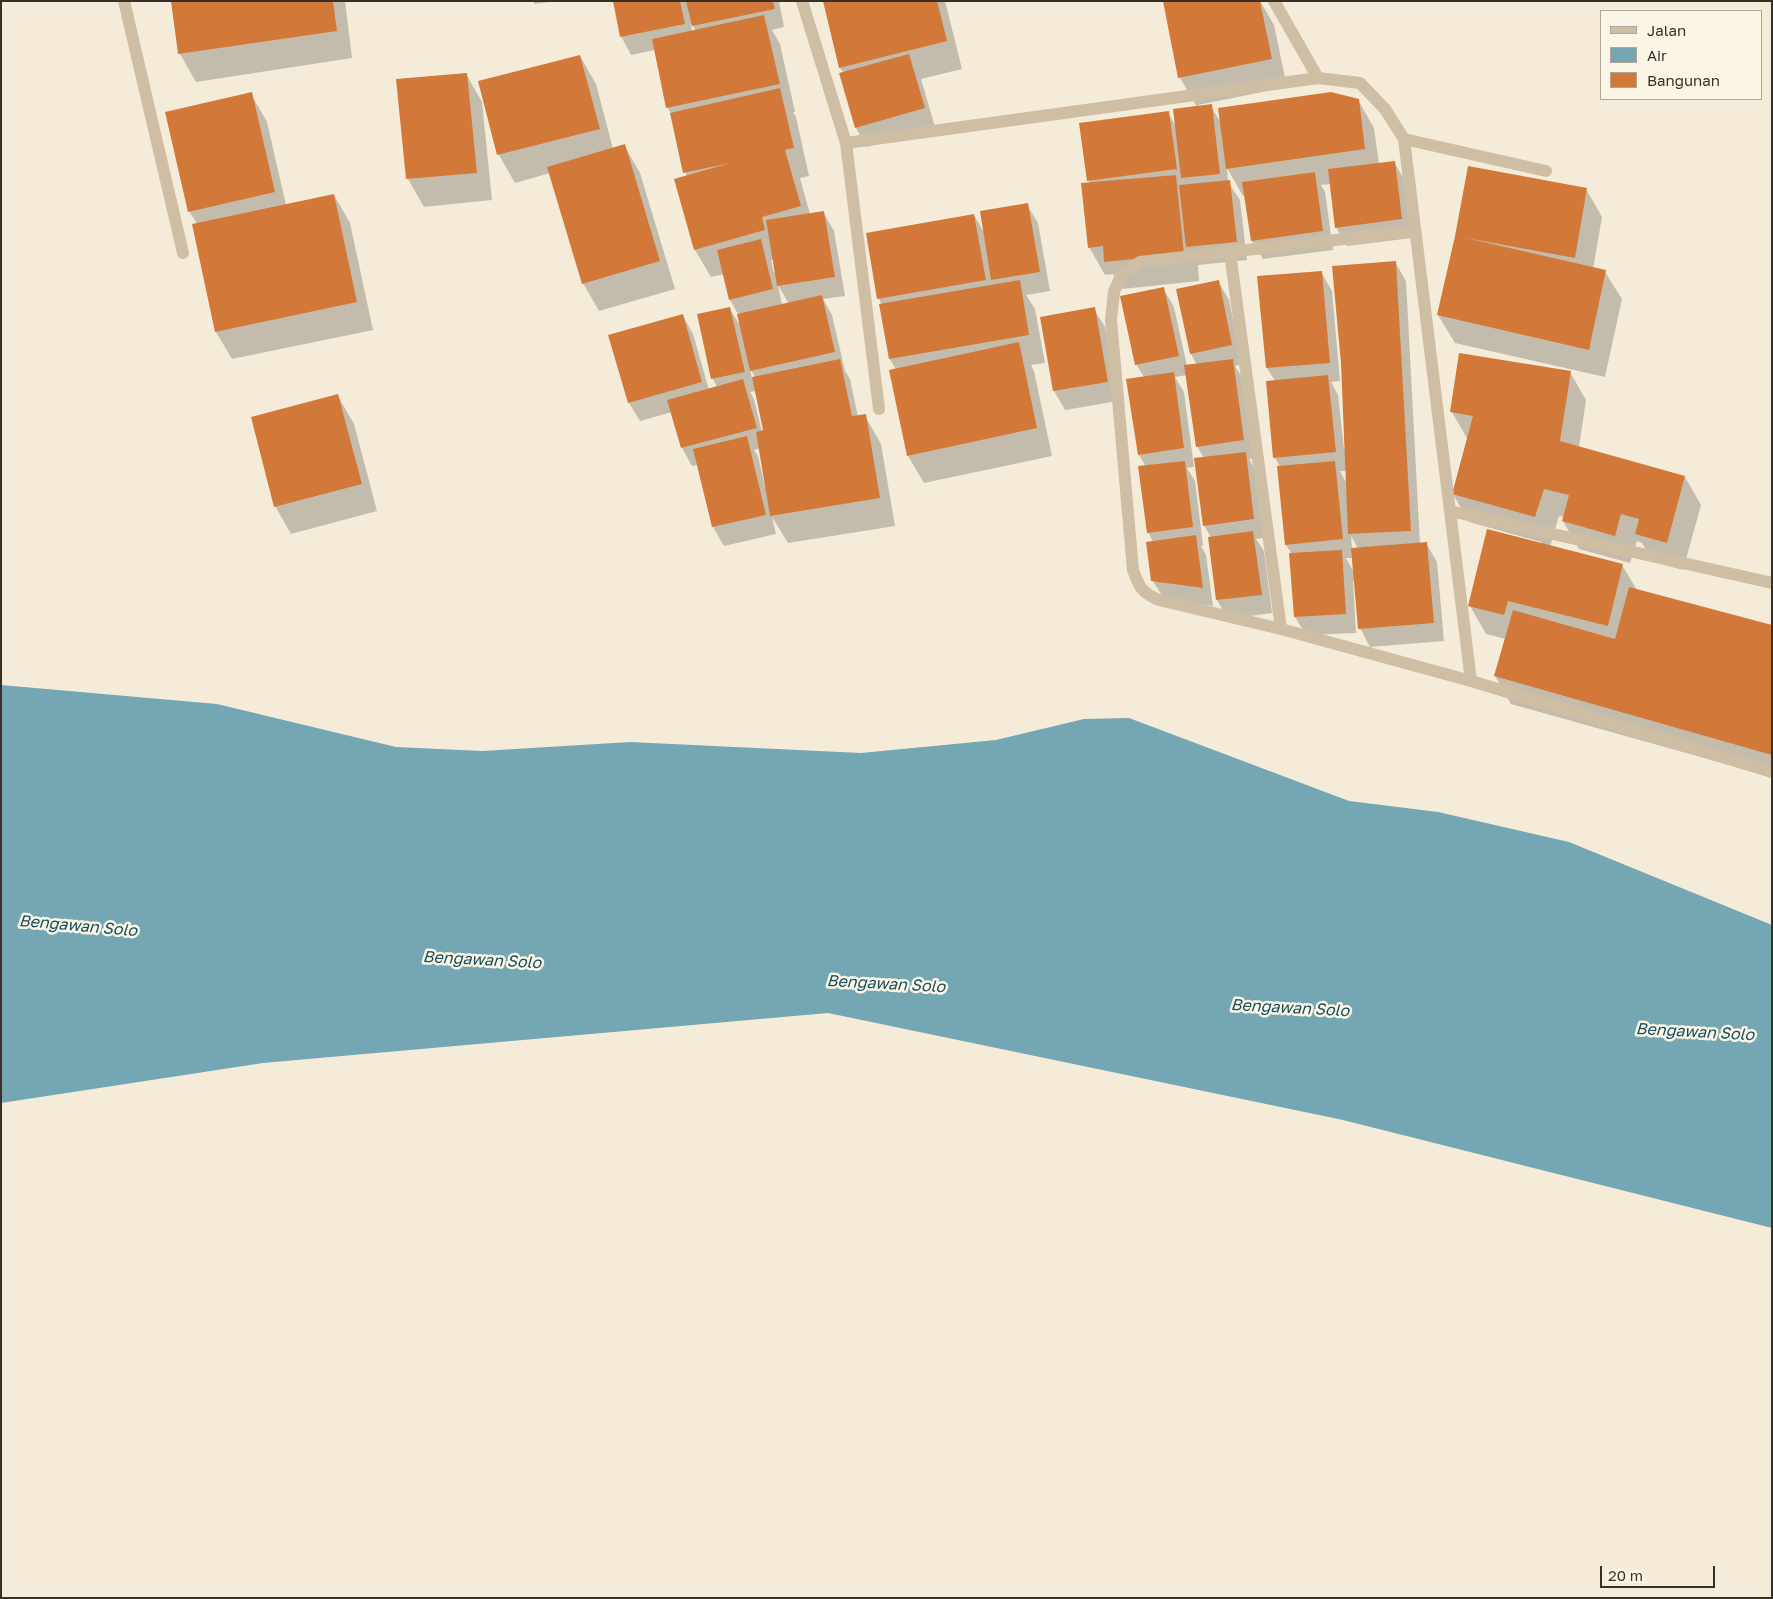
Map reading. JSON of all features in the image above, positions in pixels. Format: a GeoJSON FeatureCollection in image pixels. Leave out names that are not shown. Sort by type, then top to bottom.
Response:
{"type":"FeatureCollection","features":[{"type":"Feature","properties":{"kind":"street"},"geometry":{"type":"LineString","coordinates":[[124,1],[184,253]]}},
{"type":"Feature","properties":{"kind":"street"},"geometry":{"type":"LineString","coordinates":[[802,1],[846,143],[879,409]]}},
{"type":"Feature","properties":{"kind":"street"},"geometry":{"type":"LineString","coordinates":[[1274,1],[1318,78]]}},
{"type":"Feature","properties":{"kind":"street"},"geometry":{"type":"LineString","coordinates":[[846,143],[1318,78],[1360,83],[1385,109],[1404,139],[1471,681]]}},
{"type":"Feature","properties":{"kind":"street"},"geometry":{"type":"LineString","coordinates":[[1404,139],[1546,171]]}},
{"type":"Feature","properties":{"kind":"street"},"geometry":{"type":"LineString","coordinates":[[1415,231],[1140,262],[1121,275],[1114,292],[1111,320],[1133,570],[1138,584],[1146,594],[1159,600],[1281,629],[1471,681],[1772,772]]}},
{"type":"Feature","properties":{"kind":"street"},"geometry":{"type":"LineString","coordinates":[[1230,253],[1281,629]]}},
{"type":"Feature","properties":{"kind":"street"},"geometry":{"type":"LineString","coordinates":[[1450,511],[1772,584]]}},
{"type":"Feature","properties":{"kind":"water","name":"Bengawan Solo"},"geometry":{"type":"Polygon","coordinates":[[[1,685],[217,704],[396,747],[482,751],[630,742],[861,753],[996,740],[1084,719],[1129,718],[1349,801],[1438,812],[1569,842],[1772,925],[1772,1228],[1343,1120],[828,1013],[263,1063],[1,1103],[1,685]]]}},
{"type":"Feature","properties":{"kind":"building"},"geometry":{"type":"Polygon","coordinates":[[[171,1],[333,1],[337,31],[178,54],[171,1]]]}},
{"type":"Feature","properties":{"kind":"building"},"geometry":{"type":"Polygon","coordinates":[[[613,1],[680,1],[685,24],[620,37],[613,1]]]}},
{"type":"Feature","properties":{"kind":"building"},"geometry":{"type":"Polygon","coordinates":[[[686,1],[773,1],[775,9],[692,26],[686,1]]]}},
{"type":"Feature","properties":{"kind":"building"},"geometry":{"type":"Polygon","coordinates":[[[823,1],[937,1],[947,41],[839,68],[823,1]]]}},
{"type":"Feature","properties":{"kind":"building"},"geometry":{"type":"Polygon","coordinates":[[[1163,1],[1260,1],[1272,59],[1178,78],[1163,1]]]}},
{"type":"Feature","properties":{"kind":"building"},"geometry":{"type":"Polygon","coordinates":[[[764,15],[780,84],[666,108],[652,39],[764,15]]]}},
{"type":"Feature","properties":{"kind":"building"},"geometry":{"type":"Polygon","coordinates":[[[909,54],[925,108],[855,128],[839,73],[909,54]]]}},
{"type":"Feature","properties":{"kind":"building"},"geometry":{"type":"Polygon","coordinates":[[[580,55],[600,129],[497,155],[478,81],[580,55]]]}},
{"type":"Feature","properties":{"kind":"building"},"geometry":{"type":"Polygon","coordinates":[[[467,73],[477,173],[406,179],[396,79],[467,73]]]}},
{"type":"Feature","properties":{"kind":"building"},"geometry":{"type":"Polygon","coordinates":[[[780,88],[794,148],[785,150],[801,206],[762,217],[765,230],[694,250],[674,179],[730,163],[683,173],[670,113],[780,88]]]}},
{"type":"Feature","properties":{"kind":"building"},"geometry":{"type":"Polygon","coordinates":[[[252,92],[275,192],[188,212],[165,112],[252,92]]]}},
{"type":"Feature","properties":{"kind":"building"},"geometry":{"type":"Polygon","coordinates":[[[1331,92],[1359,99],[1365,149],[1226,169],[1218,108],[1331,92]]]}},
{"type":"Feature","properties":{"kind":"building"},"geometry":{"type":"Polygon","coordinates":[[[1212,104],[1220,174],[1181,178],[1173,109],[1212,104]]]}},
{"type":"Feature","properties":{"kind":"building"},"geometry":{"type":"Polygon","coordinates":[[[1169,111],[1177,169],[1087,181],[1079,123],[1169,111]]]}},
{"type":"Feature","properties":{"kind":"building"},"geometry":{"type":"Polygon","coordinates":[[[625,144],[660,261],[582,284],[547,167],[625,144]]]}},
{"type":"Feature","properties":{"kind":"building"},"geometry":{"type":"Polygon","coordinates":[[[1395,161],[1402,219],[1335,228],[1328,169],[1395,161]]]}},
{"type":"Feature","properties":{"kind":"building"},"geometry":{"type":"Polygon","coordinates":[[[1468,166],[1587,188],[1575,258],[1466,238],[1606,270],[1589,350],[1437,315],[1455,236],[1468,166]]]}},
{"type":"Feature","properties":{"kind":"building"},"geometry":{"type":"Polygon","coordinates":[[[1315,172],[1323,231],[1251,241],[1242,182],[1315,172]]]}},
{"type":"Feature","properties":{"kind":"building"},"geometry":{"type":"Polygon","coordinates":[[[1176,175],[1184,254],[1104,262],[1103,246],[1088,248],[1081,183],[1176,175]]]}},
{"type":"Feature","properties":{"kind":"building"},"geometry":{"type":"Polygon","coordinates":[[[1230,180],[1237,242],[1186,247],[1179,185],[1230,180]]]}},
{"type":"Feature","properties":{"kind":"building"},"geometry":{"type":"Polygon","coordinates":[[[334,194],[357,302],[215,332],[192,224],[334,194]]]}},
{"type":"Feature","properties":{"kind":"building"},"geometry":{"type":"Polygon","coordinates":[[[1028,203],[1040,272],[991,280],[980,211],[1028,203]]]}},
{"type":"Feature","properties":{"kind":"building"},"geometry":{"type":"Polygon","coordinates":[[[824,211],[835,277],[777,286],[766,220],[824,211]]]}},
{"type":"Feature","properties":{"kind":"building"},"geometry":{"type":"Polygon","coordinates":[[[974,214],[986,280],[877,299],[866,233],[974,214]]]}},
{"type":"Feature","properties":{"kind":"building"},"geometry":{"type":"Polygon","coordinates":[[[761,239],[773,289],[729,300],[717,250],[761,239]]]}},
{"type":"Feature","properties":{"kind":"building"},"geometry":{"type":"Polygon","coordinates":[[[1396,261],[1411,531],[1348,534],[1341,363],[1332,266],[1396,261]]]}},
{"type":"Feature","properties":{"kind":"building"},"geometry":{"type":"Polygon","coordinates":[[[1322,271],[1330,363],[1266,368],[1257,276],[1322,271]]]}},
{"type":"Feature","properties":{"kind":"building"},"geometry":{"type":"Polygon","coordinates":[[[1020,280],[1029,335],[889,359],[879,304],[1020,280]]]}},
{"type":"Feature","properties":{"kind":"building"},"geometry":{"type":"Polygon","coordinates":[[[1219,280],[1232,345],[1190,354],[1176,289],[1219,280]]]}},
{"type":"Feature","properties":{"kind":"building"},"geometry":{"type":"Polygon","coordinates":[[[1164,287],[1179,356],[1135,365],[1120,296],[1164,287]]]}},
{"type":"Feature","properties":{"kind":"building"},"geometry":{"type":"Polygon","coordinates":[[[822,295],[835,352],[750,371],[737,314],[822,295]]]}},
{"type":"Feature","properties":{"kind":"building"},"geometry":{"type":"Polygon","coordinates":[[[730,307],[745,372],[711,379],[697,314],[730,307]]]}},
{"type":"Feature","properties":{"kind":"building"},"geometry":{"type":"Polygon","coordinates":[[[1095,307],[1108,382],[1053,391],[1040,317],[1095,307]]]}},
{"type":"Feature","properties":{"kind":"building"},"geometry":{"type":"Polygon","coordinates":[[[683,314],[702,382],[628,403],[608,335],[683,314]]]}},
{"type":"Feature","properties":{"kind":"building"},"geometry":{"type":"Polygon","coordinates":[[[1019,342],[1037,428],[907,456],[889,370],[1019,342]]]}},
{"type":"Feature","properties":{"kind":"building"},"geometry":{"type":"Polygon","coordinates":[[[1459,353],[1571,371],[1560,441],[1685,476],[1667,543],[1635,534],[1639,519],[1621,514],[1615,536],[1562,521],[1569,495],[1544,489],[1535,517],[1452,494],[1473,416],[1450,412],[1459,353]]]}},
{"type":"Feature","properties":{"kind":"building"},"geometry":{"type":"Polygon","coordinates":[[[840,359],[852,416],[866,414],[880,498],[770,516],[756,432],[763,430],[752,377],[840,359]]]}},
{"type":"Feature","properties":{"kind":"building"},"geometry":{"type":"Polygon","coordinates":[[[1233,359],[1244,440],[1196,447],[1184,365],[1233,359]]]}},
{"type":"Feature","properties":{"kind":"building"},"geometry":{"type":"Polygon","coordinates":[[[1174,372],[1184,448],[1138,455],[1126,379],[1174,372]]]}},
{"type":"Feature","properties":{"kind":"building"},"geometry":{"type":"Polygon","coordinates":[[[1328,375],[1336,452],[1273,458],[1266,381],[1328,375]]]}},
{"type":"Feature","properties":{"kind":"building"},"geometry":{"type":"Polygon","coordinates":[[[743,379],[757,428],[681,448],[667,400],[743,379]]]}},
{"type":"Feature","properties":{"kind":"building"},"geometry":{"type":"Polygon","coordinates":[[[338,394],[362,484],[274,507],[251,417],[338,394]]]}},
{"type":"Feature","properties":{"kind":"building"},"geometry":{"type":"Polygon","coordinates":[[[747,436],[766,515],[712,527],[693,449],[747,436]]]}},
{"type":"Feature","properties":{"kind":"building"},"geometry":{"type":"Polygon","coordinates":[[[1246,452],[1254,519],[1203,526],[1194,458],[1246,452]]]}},
{"type":"Feature","properties":{"kind":"building"},"geometry":{"type":"Polygon","coordinates":[[[1185,461],[1193,527],[1147,533],[1138,466],[1185,461]]]}},
{"type":"Feature","properties":{"kind":"building"},"geometry":{"type":"Polygon","coordinates":[[[1335,461],[1343,539],[1285,545],[1277,466],[1335,461]]]}},
{"type":"Feature","properties":{"kind":"building"},"geometry":{"type":"Polygon","coordinates":[[[1487,529],[1623,564],[1608,626],[1508,601],[1504,615],[1468,606],[1487,529]]]}},
{"type":"Feature","properties":{"kind":"building"},"geometry":{"type":"Polygon","coordinates":[[[1253,531],[1262,595],[1216,600],[1208,537],[1253,531]]]}},
{"type":"Feature","properties":{"kind":"building"},"geometry":{"type":"Polygon","coordinates":[[[1196,535],[1203,588],[1151,581],[1146,542],[1196,535]]]}},
{"type":"Feature","properties":{"kind":"building"},"geometry":{"type":"Polygon","coordinates":[[[1427,542],[1434,623],[1358,629],[1351,548],[1427,542]]]}},
{"type":"Feature","properties":{"kind":"building"},"geometry":{"type":"Polygon","coordinates":[[[1342,550],[1346,614],[1294,617],[1289,553],[1342,550]]]}},
{"type":"Feature","properties":{"kind":"building"},"geometry":{"type":"Polygon","coordinates":[[[1629,587],[1772,625],[1772,755],[1494,676],[1513,610],[1615,639],[1629,587]]]}}]}
